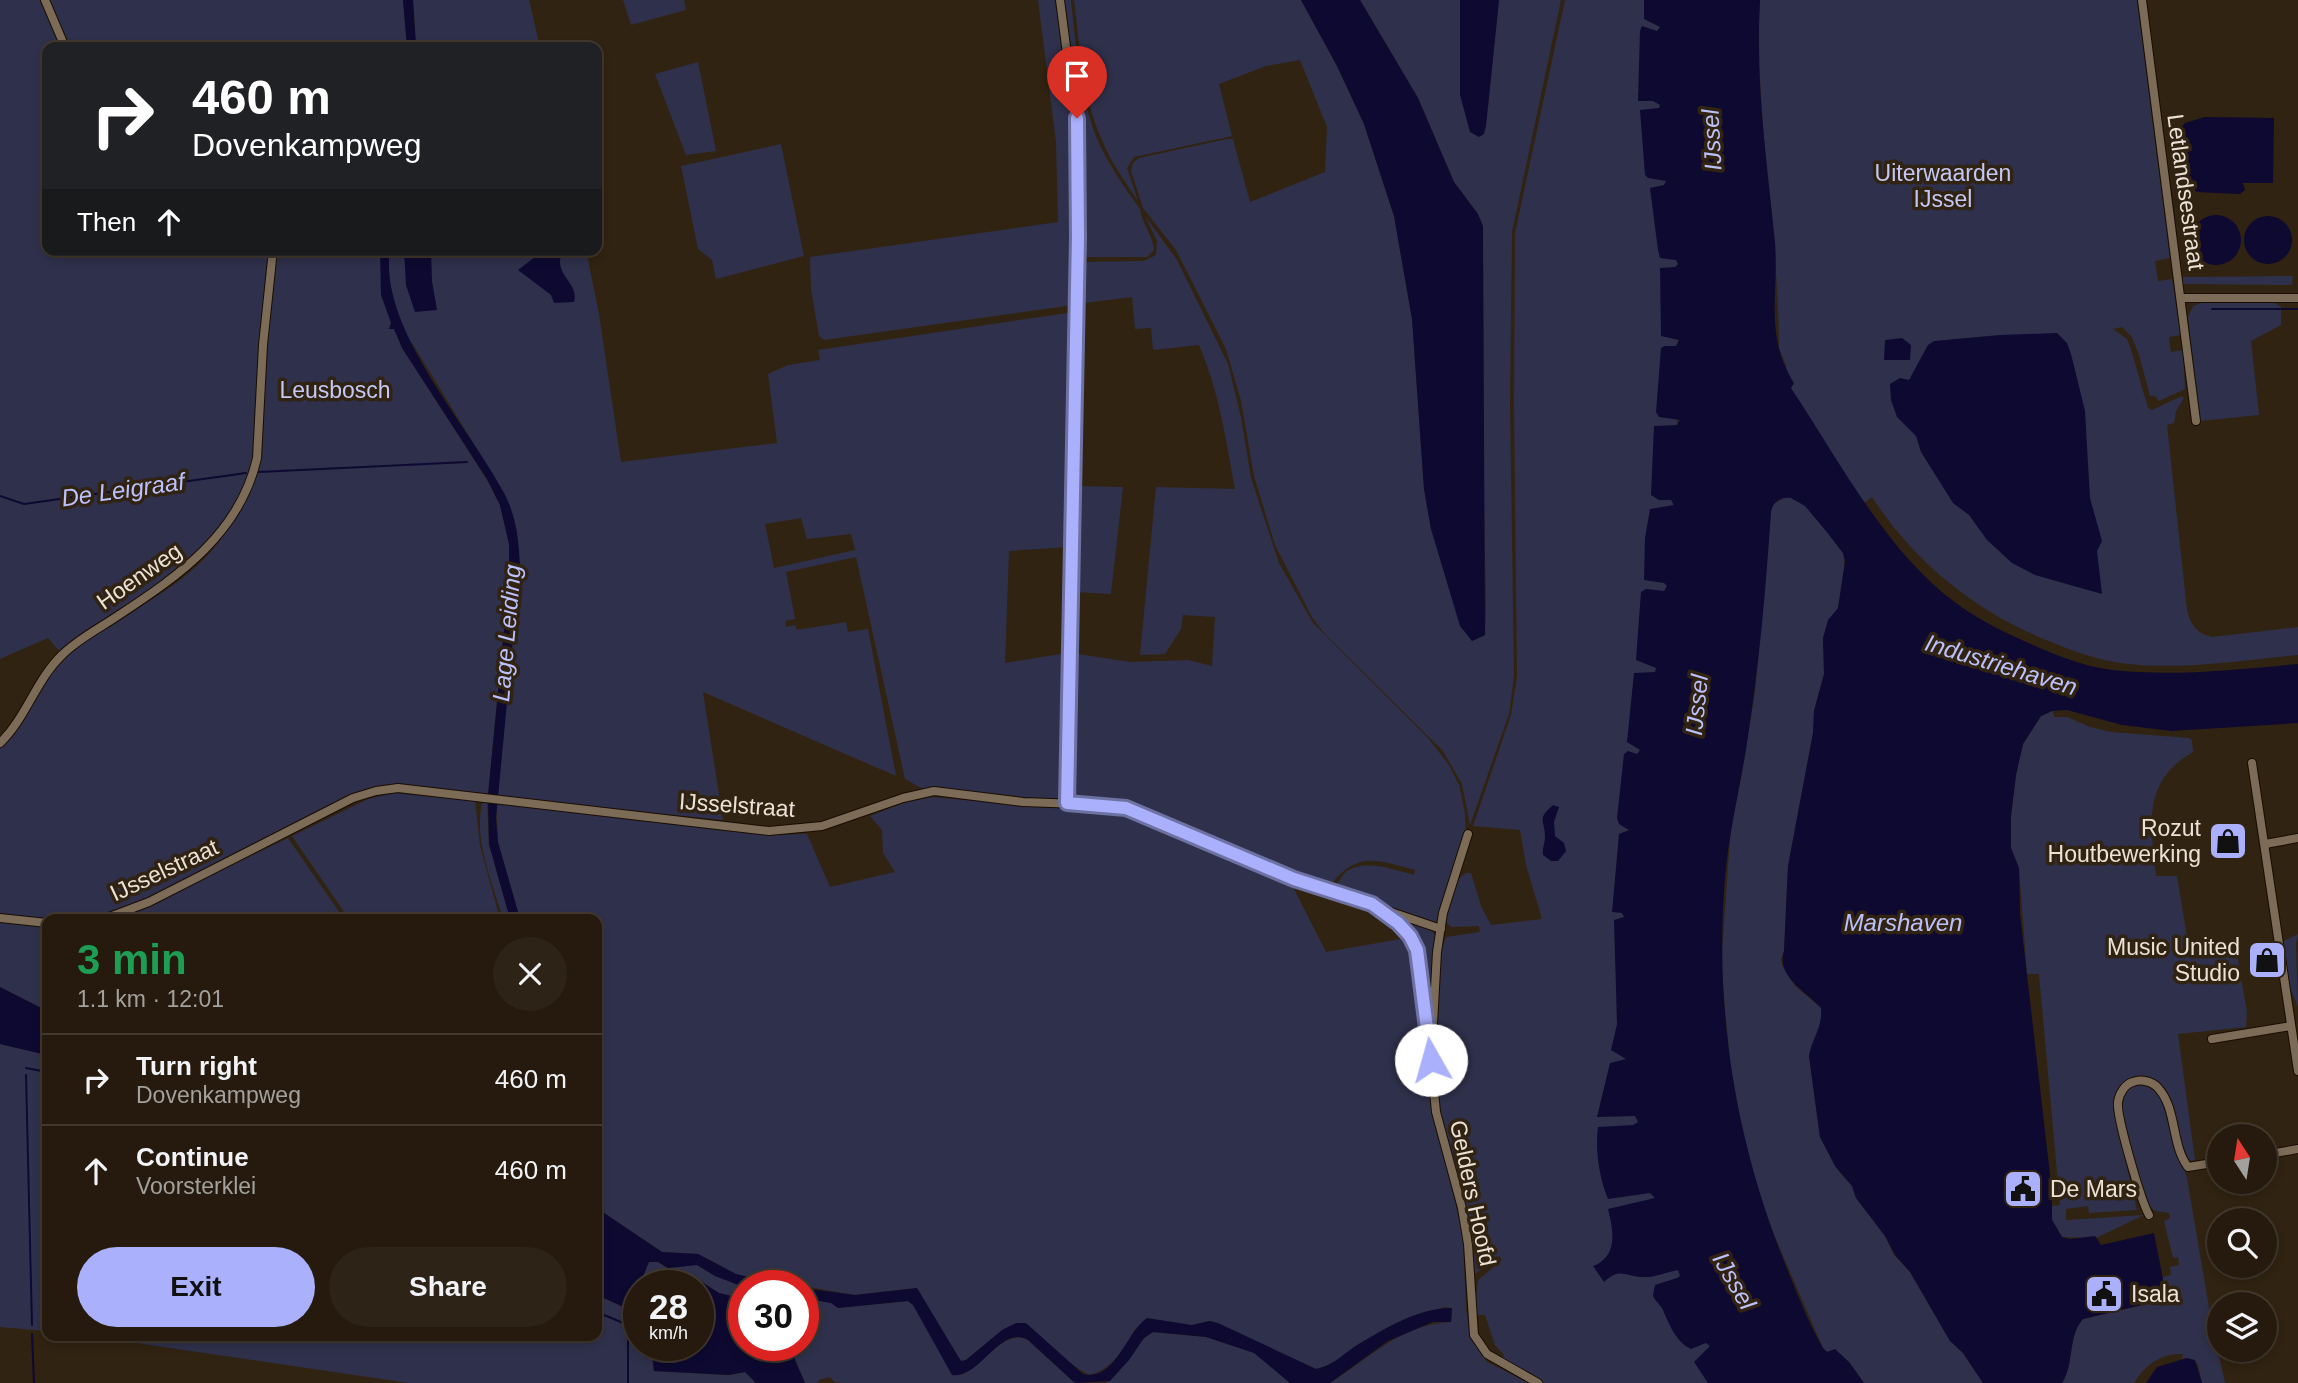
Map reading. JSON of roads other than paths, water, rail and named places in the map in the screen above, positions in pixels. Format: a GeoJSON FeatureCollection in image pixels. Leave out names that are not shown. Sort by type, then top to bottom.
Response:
{"type":"FeatureCollection","features":[{"type":"Feature","properties":{"kind":"street"},"geometry":{"type":"LineString","coordinates":[[45,0],[63,42]]}},
{"type":"Feature","properties":{"kind":"street"},"geometry":{"type":"LineString","coordinates":[[1060,0],[1077,118],[1067,803]]}},
{"type":"Feature","properties":{"kind":"street","name":"Letlandsestraat"},"geometry":{"type":"LineString","coordinates":[[2142,0],[2196,421]]}},
{"type":"Feature","properties":{"kind":"street","name":"Hoenweg"},"geometry":{"type":"LineString","coordinates":[[0,743],[11,731],[59,658],[77,642],[192,564],[214,540],[243,496],[253,476],[257,458],[263,345],[272,256]]}},
{"type":"Feature","properties":{"kind":"street"},"geometry":{"type":"LineString","coordinates":[[2181,298],[2298,298]]}},
{"type":"Feature","properties":{"kind":"street"},"geometry":{"type":"LineString","coordinates":[[2252,764],[2293,1011],[2291,1026],[2298,1071]]}},
{"type":"Feature","properties":{"kind":"street","name":"IJsselstraat"},"geometry":{"type":"LineString","coordinates":[[117,914],[149,902],[353,798],[376,791],[398,788],[769,831],[822,827],[902,797],[934,791],[1023,802],[1126,808],[1294,879],[1441,929]]}},
{"type":"Feature","properties":{"kind":"street","name":"Gelders Hoofd"},"geometry":{"type":"LineString","coordinates":[[1468,834],[1441,929],[1436,959],[1431,1060],[1436,1112],[1462,1208],[1472,1280],[1471,1314],[1474,1335],[1479,1346],[1502,1364],[1538,1383]]}},
{"type":"Feature","properties":{"kind":"street"},"geometry":{"type":"LineString","coordinates":[[2265,844],[2298,838]]}},
{"type":"Feature","properties":{"kind":"street","name":"IJsselstraat"},"geometry":{"type":"LineString","coordinates":[[1372,904],[1398,923],[1410,936],[1417,950],[1431,1060]]}},
{"type":"Feature","properties":{"kind":"street"},"geometry":{"type":"LineString","coordinates":[[0,918],[42,922]]}},
{"type":"Feature","properties":{"kind":"street"},"geometry":{"type":"LineString","coordinates":[[2211,1039],[2291,1026]]}},
{"type":"Feature","properties":{"kind":"street"},"geometry":{"type":"LineString","coordinates":[[2149,1215],[2140,1198],[2117,1105],[2124,1087],[2141,1081],[2157,1087],[2164,1098],[2182,1158],[2188,1167],[2207,1165]]}},
{"type":"Feature","properties":{"kind":"street"},"geometry":{"type":"LineString","coordinates":[[2277,1153],[2298,1149]]}},
{"type":"Feature","properties":{"kind":"water"},"geometry":{"type":"Polygon","coordinates":[[[403,0],[413,0],[416,42],[407,42],[403,0]]]}},
{"type":"Feature","properties":{"kind":"water"},"geometry":{"type":"Polygon","coordinates":[[[1301,0],[1360,0],[1418,98],[1454,182],[1478,214],[1483,226],[1485,635],[1472,641],[1460,626],[1431,529],[1424,489],[1412,319],[1394,216],[1364,124],[1337,66],[1301,0]]]}},
{"type":"Feature","properties":{"kind":"water"},"geometry":{"type":"Polygon","coordinates":[[[1460,0],[1499,0],[1486,126],[1484,134],[1479,137],[1470,132],[1460,95],[1460,0]]]}},
{"type":"Feature","properties":{"kind":"water"},"geometry":{"type":"Polygon","coordinates":[[[1644,0],[1760,0],[1760,91],[1775,242],[1775,314],[1779,348],[1794,383],[1791,388],[1865,503],[1907,558],[1956,603],[1983,621],[2075,662],[2122,671],[2166,673],[2298,664],[2298,723],[2172,731],[2122,725],[2067,710],[2052,711],[2041,716],[2023,744],[2011,816],[2011,848],[2019,868],[2020,914],[2052,1192],[2052,1220],[2062,1237],[2070,1239],[2095,1236],[2101,1245],[2154,1233],[2163,1279],[2159,1301],[2083,1319],[2075,1334],[2069,1367],[2062,1383],[1983,1383],[1963,1353],[1950,1341],[1910,1272],[1856,1198],[1852,1186],[1835,1166],[1820,1137],[1809,1056],[1820,1021],[1821,1008],[1788,976],[1783,960],[1788,866],[1813,733],[1814,711],[1824,674],[1823,638],[1828,620],[1838,608],[1845,561],[1843,553],[1805,506],[1791,498],[1778,500],[1771,511],[1755,685],[1727,861],[1722,928],[1726,1027],[1742,1124],[1754,1172],[1786,1266],[1823,1348],[1827,1352],[1835,1349],[1849,1362],[1864,1383],[1708,1383],[1694,1362],[1710,1346],[1706,1343],[1691,1349],[1681,1342],[1653,1295],[1655,1285],[1680,1276],[1678,1270],[1647,1277],[1618,1274],[1604,1282],[1593,1266],[1607,1256],[1610,1249],[1612,1233],[1608,1209],[1655,1198],[1650,1193],[1608,1199],[1597,1154],[1598,1127],[1633,1125],[1638,1122],[1635,1116],[1597,1117],[1610,1063],[1626,1059],[1611,1050],[1617,1024],[1614,920],[1624,917],[1622,913],[1612,912],[1619,834],[1629,830],[1619,824],[1617,818],[1624,754],[1628,751],[1637,754],[1640,750],[1627,742],[1634,673],[1655,672],[1656,668],[1636,660],[1641,592],[1646,589],[1664,591],[1667,586],[1664,583],[1644,580],[1645,538],[1650,509],[1674,505],[1671,500],[1659,500],[1651,495],[1654,426],[1677,425],[1680,420],[1659,417],[1656,412],[1661,348],[1676,346],[1679,340],[1661,336],[1660,268],[1675,267],[1678,264],[1676,260],[1660,258],[1658,250],[1650,188],[1664,185],[1666,181],[1645,175],[1640,110],[1659,108],[1660,105],[1653,101],[1638,101],[1640,31],[1642,26],[1657,31],[1660,27],[1644,19],[1644,0]]]}},
{"type":"Feature","properties":{"kind":"water"},"geometry":{"type":"Polygon","coordinates":[[[2205,117],[2274,118],[2273,183],[2243,183],[2245,190],[2240,194],[2196,192],[2194,186],[2197,182],[2183,172],[2176,156],[2177,139],[2185,123],[2205,117]]]}},
{"type":"Feature","properties":{"kind":"water"},"geometry":{"type":"Polygon","coordinates":[[[2216,215],[2233,223],[2241,240],[2233,257],[2216,265],[2199,257],[2191,240],[2199,223],[2216,215]]]}},
{"type":"Feature","properties":{"kind":"water"},"geometry":{"type":"Polygon","coordinates":[[[2268,216],[2277,217],[2285,223],[2291,231],[2291,249],[2285,257],[2277,263],[2268,264],[2259,263],[2251,257],[2245,249],[2244,240],[2245,231],[2251,223],[2259,217],[2268,216]]]}},
{"type":"Feature","properties":{"kind":"water","name":"Lage Leiding"},"geometry":{"type":"Polygon","coordinates":[[[380,256],[390,256],[390,280],[398,311],[412,343],[429,376],[504,493],[516,528],[520,566],[496,818],[498,842],[519,914],[509,914],[489,844],[488,795],[509,579],[509,544],[500,505],[487,479],[402,348],[394,329],[389,329],[391,323],[381,295],[380,256]]]}},
{"type":"Feature","properties":{"kind":"water"},"geometry":{"type":"Polygon","coordinates":[[[404,256],[431,256],[437,310],[415,312],[406,285],[404,256]]]}},
{"type":"Feature","properties":{"kind":"water"},"geometry":{"type":"Polygon","coordinates":[[[536,256],[561,256],[561,267],[574,291],[574,302],[554,303],[551,295],[518,270],[536,256]]]}},
{"type":"Feature","properties":{"kind":"water"},"geometry":{"type":"Polygon","coordinates":[[[2057,333],[2067,343],[2071,354],[2085,411],[2090,498],[2102,541],[2097,551],[2102,594],[2035,575],[2012,563],[1987,540],[1969,515],[1953,503],[1921,452],[1916,436],[1897,417],[1891,400],[1890,384],[1900,378],[1909,380],[1928,345],[1934,341],[2057,333]]]}},
{"type":"Feature","properties":{"kind":"water"},"geometry":{"type":"Polygon","coordinates":[[[1902,338],[1911,345],[1910,360],[1884,360],[1885,340],[1902,338]]]}},
{"type":"Feature","properties":{"kind":"water"},"geometry":{"type":"Polygon","coordinates":[[[1553,805],[1559,807],[1554,822],[1555,836],[1564,843],[1566,851],[1558,861],[1551,861],[1543,855],[1543,817],[1553,805]]]}},
{"type":"Feature","properties":{"kind":"water"},"geometry":{"type":"Polygon","coordinates":[[[0,987],[42,1008],[42,1054],[0,1044],[0,987]]]}},
{"type":"Feature","properties":{"kind":"water"},"geometry":{"type":"Polygon","coordinates":[[[602,1212],[662,1252],[698,1254],[728,1270],[728,1281],[714,1275],[714,1270],[705,1270],[697,1265],[668,1268],[658,1262],[649,1262],[646,1270],[623,1270],[623,1307],[602,1297],[602,1212]]]}},
{"type":"Feature","properties":{"kind":"water"},"geometry":{"type":"Polygon","coordinates":[[[917,1288],[961,1361],[966,1360],[1002,1330],[1016,1323],[1026,1323],[1083,1374],[1104,1371],[1147,1318],[1192,1325],[1210,1321],[1218,1323],[1316,1369],[1332,1363],[1376,1334],[1414,1315],[1452,1308],[1451,1322],[1433,1322],[1388,1341],[1330,1383],[1290,1383],[1254,1353],[1206,1337],[1153,1332],[1144,1338],[1110,1381],[1075,1383],[1028,1340],[1018,1337],[999,1345],[972,1369],[952,1375],[913,1305],[908,1301],[838,1308],[831,1303],[819,1301],[819,1290],[855,1295],[917,1288]]]}},
{"type":"Feature","properties":{"kind":"water"},"geometry":{"type":"Polygon","coordinates":[[[714,1290],[728,1295],[728,1361],[795,1361],[805,1383],[756,1383],[745,1372],[729,1375],[654,1371],[653,1361],[714,1361],[714,1290]]]}},
{"type":"Feature","properties":{"kind":"water"},"geometry":{"type":"Polygon","coordinates":[[[2187,1358],[2195,1360],[2202,1383],[2146,1383],[2157,1367],[2187,1358]]]}},
{"type":"Feature","properties":{"kind":"waterway"},"geometry":{"type":"LineString","coordinates":[[2212,309],[2298,309]]}},
{"type":"Feature","properties":{"kind":"waterway","name":"De Leigraaf"},"geometry":{"type":"LineString","coordinates":[[259,472],[467,462]]}},
{"type":"Feature","properties":{"kind":"waterway","name":"De Leigraaf"},"geometry":{"type":"LineString","coordinates":[[0,496],[24,504],[246,473]]}},
{"type":"Feature","properties":{"kind":"waterway"},"geometry":{"type":"LineString","coordinates":[[26,1068],[42,1071]]}},
{"type":"Feature","properties":{"kind":"waterway"},"geometry":{"type":"LineString","coordinates":[[26,1075],[32,1325]]}},
{"type":"Feature","properties":{"kind":"waterway"},"geometry":{"type":"LineString","coordinates":[[602,1314],[623,1323]]}},
{"type":"Feature","properties":{"kind":"waterway"},"geometry":{"type":"LineString","coordinates":[[32,1334],[34,1383]]}},
{"type":"Feature","properties":{"kind":"waterway"},"geometry":{"type":"LineString","coordinates":[[628,1361],[628,1383]]}},
{"type":"Feature","properties":{"kind":"place","name":"Rozut Houtbewerking"},"geometry":{"type":"Point","coordinates":[2228,841]}},
{"type":"Feature","properties":{"kind":"place","name":"Music United Studio"},"geometry":{"type":"Point","coordinates":[2267,960]}},
{"type":"Feature","properties":{"kind":"place","name":"De Mars"},"geometry":{"type":"Point","coordinates":[2023,1189]}},
{"type":"Feature","properties":{"kind":"place","name":"Isala"},"geometry":{"type":"Point","coordinates":[2104,1294]}},
{"type":"Feature","properties":{"kind":"water label","name":"IJssel"},"geometry":{"type":"Point","coordinates":[1712,140]}},
{"type":"Feature","properties":{"kind":"water label","name":"Industriehaven"},"geometry":{"type":"Point","coordinates":[2001,665]}},
{"type":"Feature","properties":{"kind":"water label","name":"IJssel"},"geometry":{"type":"Point","coordinates":[1697,705]}},
{"type":"Feature","properties":{"kind":"water label","name":"Marshaven"},"geometry":{"type":"Point","coordinates":[1903,923]}},
{"type":"Feature","properties":{"kind":"water label","name":"IJssel"},"geometry":{"type":"Point","coordinates":[1734,1281]}},
{"type":"Feature","properties":{"kind":"park label","name":"Uiterwaarden IJssel"},"geometry":{"type":"Point","coordinates":[1943,186]}},
{"type":"Feature","properties":{"kind":"park label","name":"Leusbosch"},"geometry":{"type":"Point","coordinates":[335,390]}}]}
